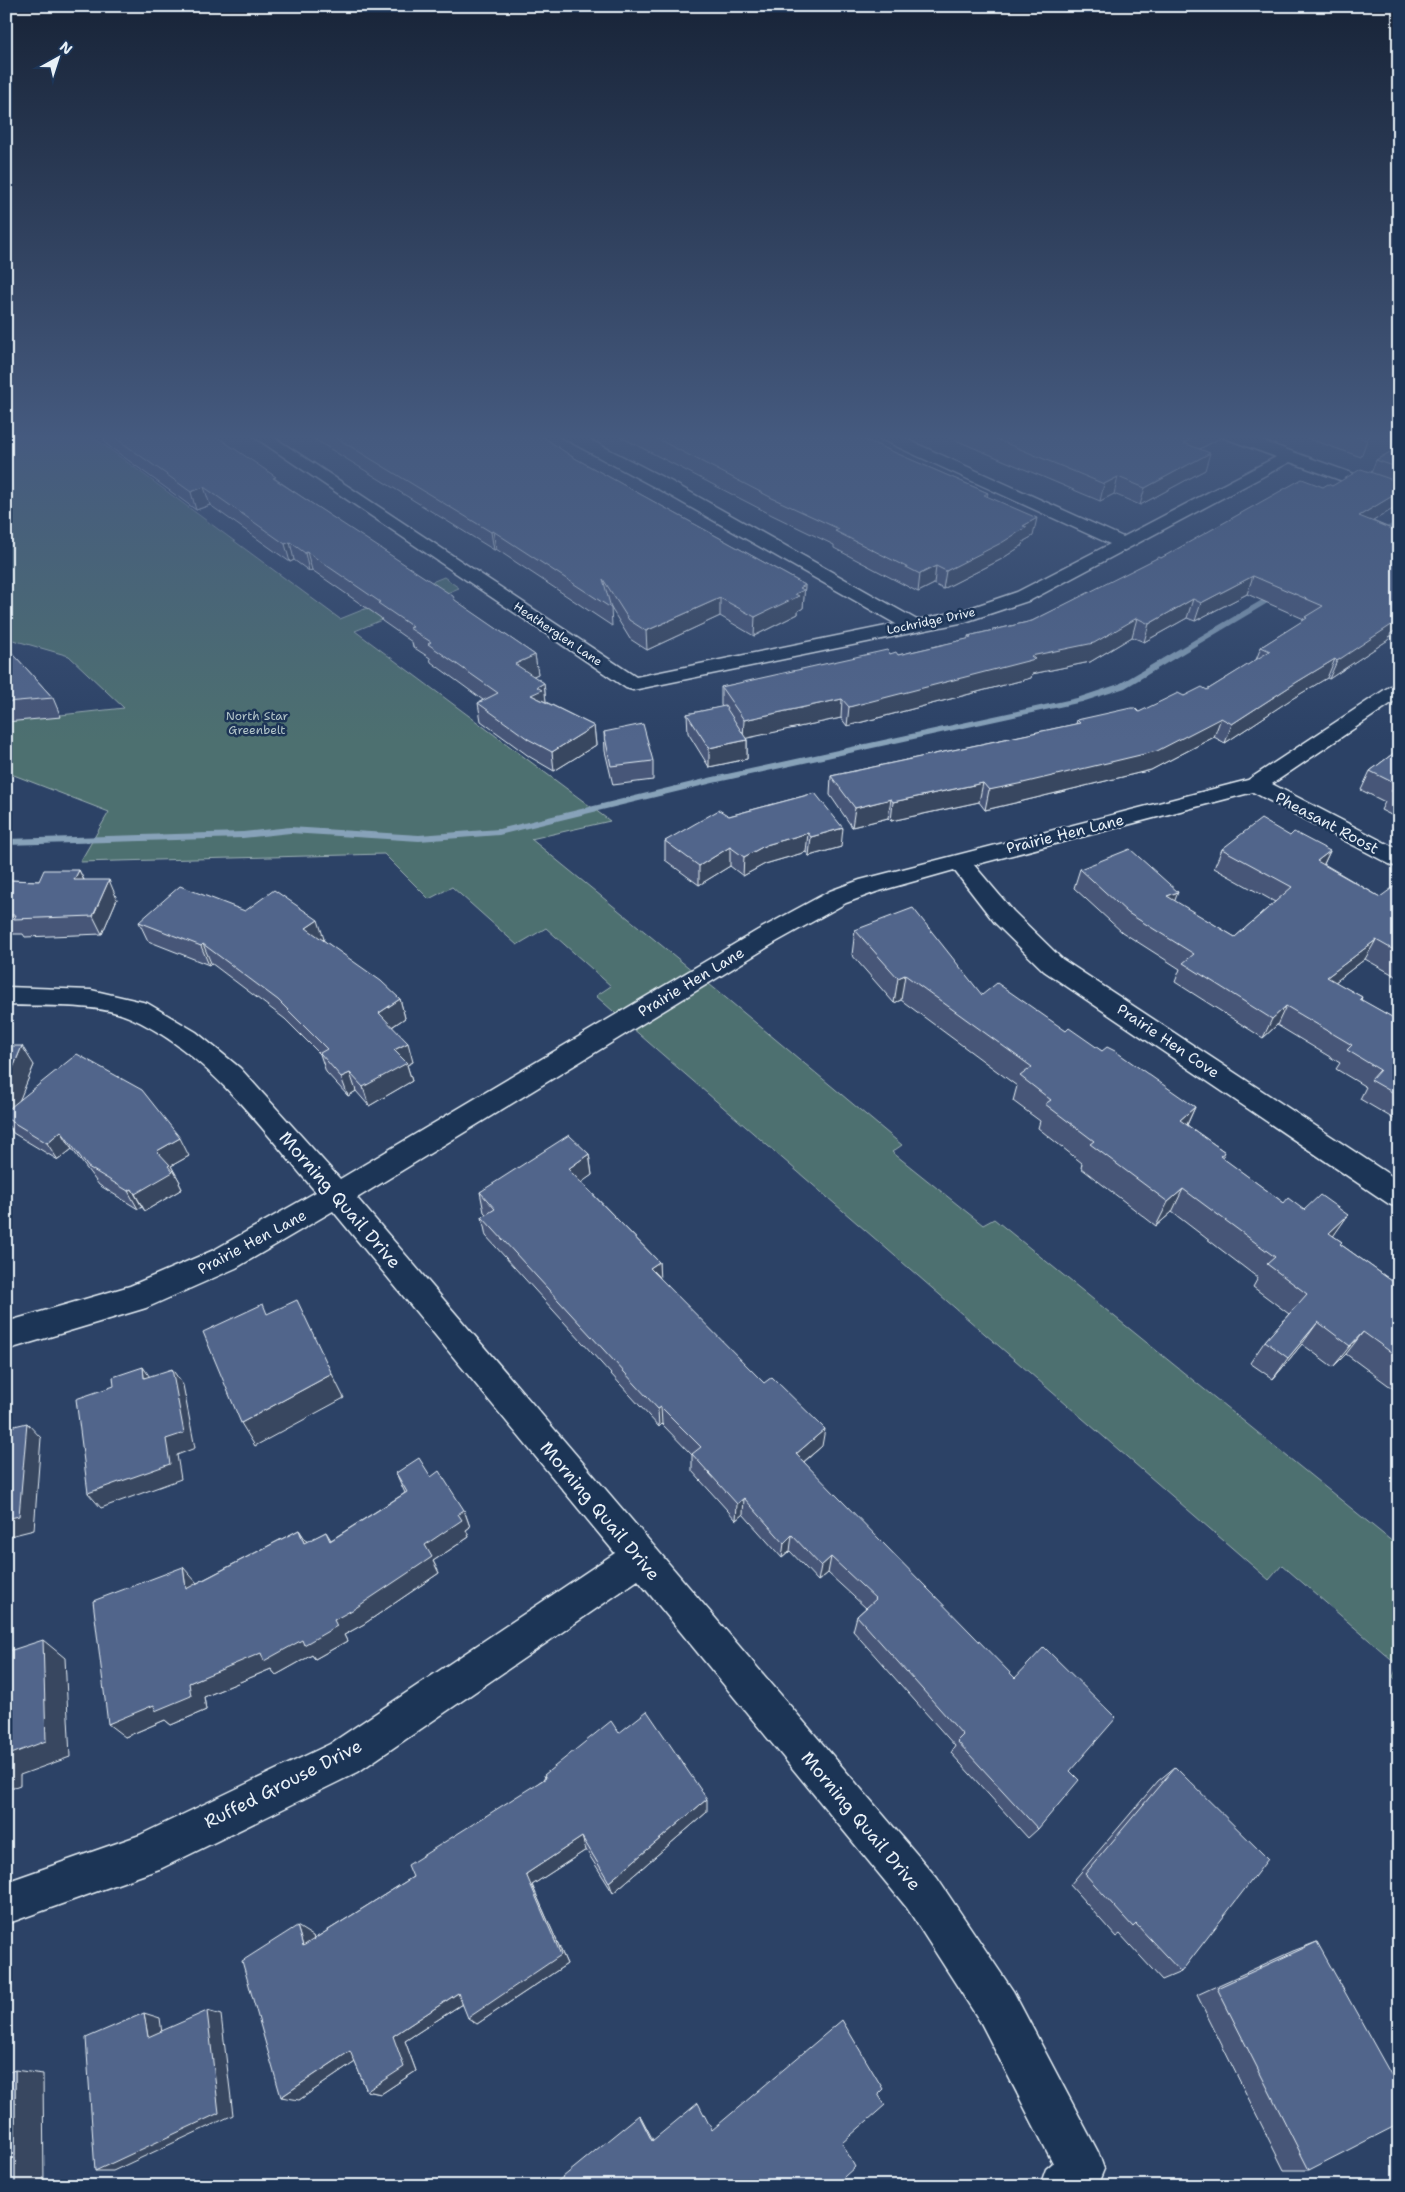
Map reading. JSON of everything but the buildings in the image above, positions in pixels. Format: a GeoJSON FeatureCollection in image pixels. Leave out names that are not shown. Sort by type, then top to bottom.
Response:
{"type":"FeatureCollection","features":[{"type":"Feature","properties":{"kind":"street","name":"Heatherglen Lane"},"geometry":{"type":"LineString","coordinates":[[411,536],[633,684]]}},
{"type":"Feature","properties":{"kind":"street"},"geometry":{"type":"LineString","coordinates":[[755,536],[913,626]]}},
{"type":"Feature","properties":{"kind":"street"},"geometry":{"type":"LineString","coordinates":[[1110,536],[1123,542]]}},
{"type":"Feature","properties":{"kind":"street","name":"Lochridge Drive"},"geometry":{"type":"LineString","coordinates":[[633,684],[965,616],[1024,596],[1134,536]]}},
{"type":"Feature","properties":{"kind":"street","name":"Prairie Hen Lane"},"geometry":{"type":"LineString","coordinates":[[6,1336],[135,1298],[225,1259],[338,1195],[812,910],[868,886],[1256,785],[1399,689]]}},
{"type":"Feature","properties":{"kind":"street","name":"Pheasant Roost"},"geometry":{"type":"LineString","coordinates":[[1256,785],[1399,860]]}},
{"type":"Feature","properties":{"kind":"street","name":"Prairie Hen Cove"},"geometry":{"type":"LineString","coordinates":[[959,862],[1004,917],[1053,965],[1399,1196]]}},
{"type":"Feature","properties":{"kind":"street","name":"Morning Quail Drive"},"geometry":{"type":"LineString","coordinates":[[6,996],[91,999],[138,1010],[187,1040],[230,1075],[338,1195],[639,1558],[922,1893],[996,2007],[1072,2177]]}},
{"type":"Feature","properties":{"kind":"street","name":"Ruffed Grouse Drive"},"geometry":{"type":"LineString","coordinates":[[6,1903],[147,1853],[344,1758],[639,1558]]}},
{"type":"Feature","properties":{"kind":"green space","name":"North Star Greenbelt"},"geometry":{"type":"Polygon","coordinates":[[[6,536],[228,536],[340,619],[444,577],[459,588],[355,631],[610,821],[531,839],[902,1145],[892,1152],[983,1225],[994,1219],[1399,1547],[1399,1682],[1393,1677],[1398,1665],[1282,1565],[1269,1580],[648,1042],[596,996],[611,986],[546,928],[517,945],[452,887],[429,899],[384,854],[80,862],[109,812],[6,772],[6,721],[124,708],[69,656],[6,638],[6,536]]]}},
{"type":"Feature","properties":{"kind":"waterway"},"geometry":{"type":"LineString","coordinates":[[6,842],[243,835],[290,830],[419,838],[499,832],[713,780],[1079,700],[1122,686],[1277,595]]}}]}
